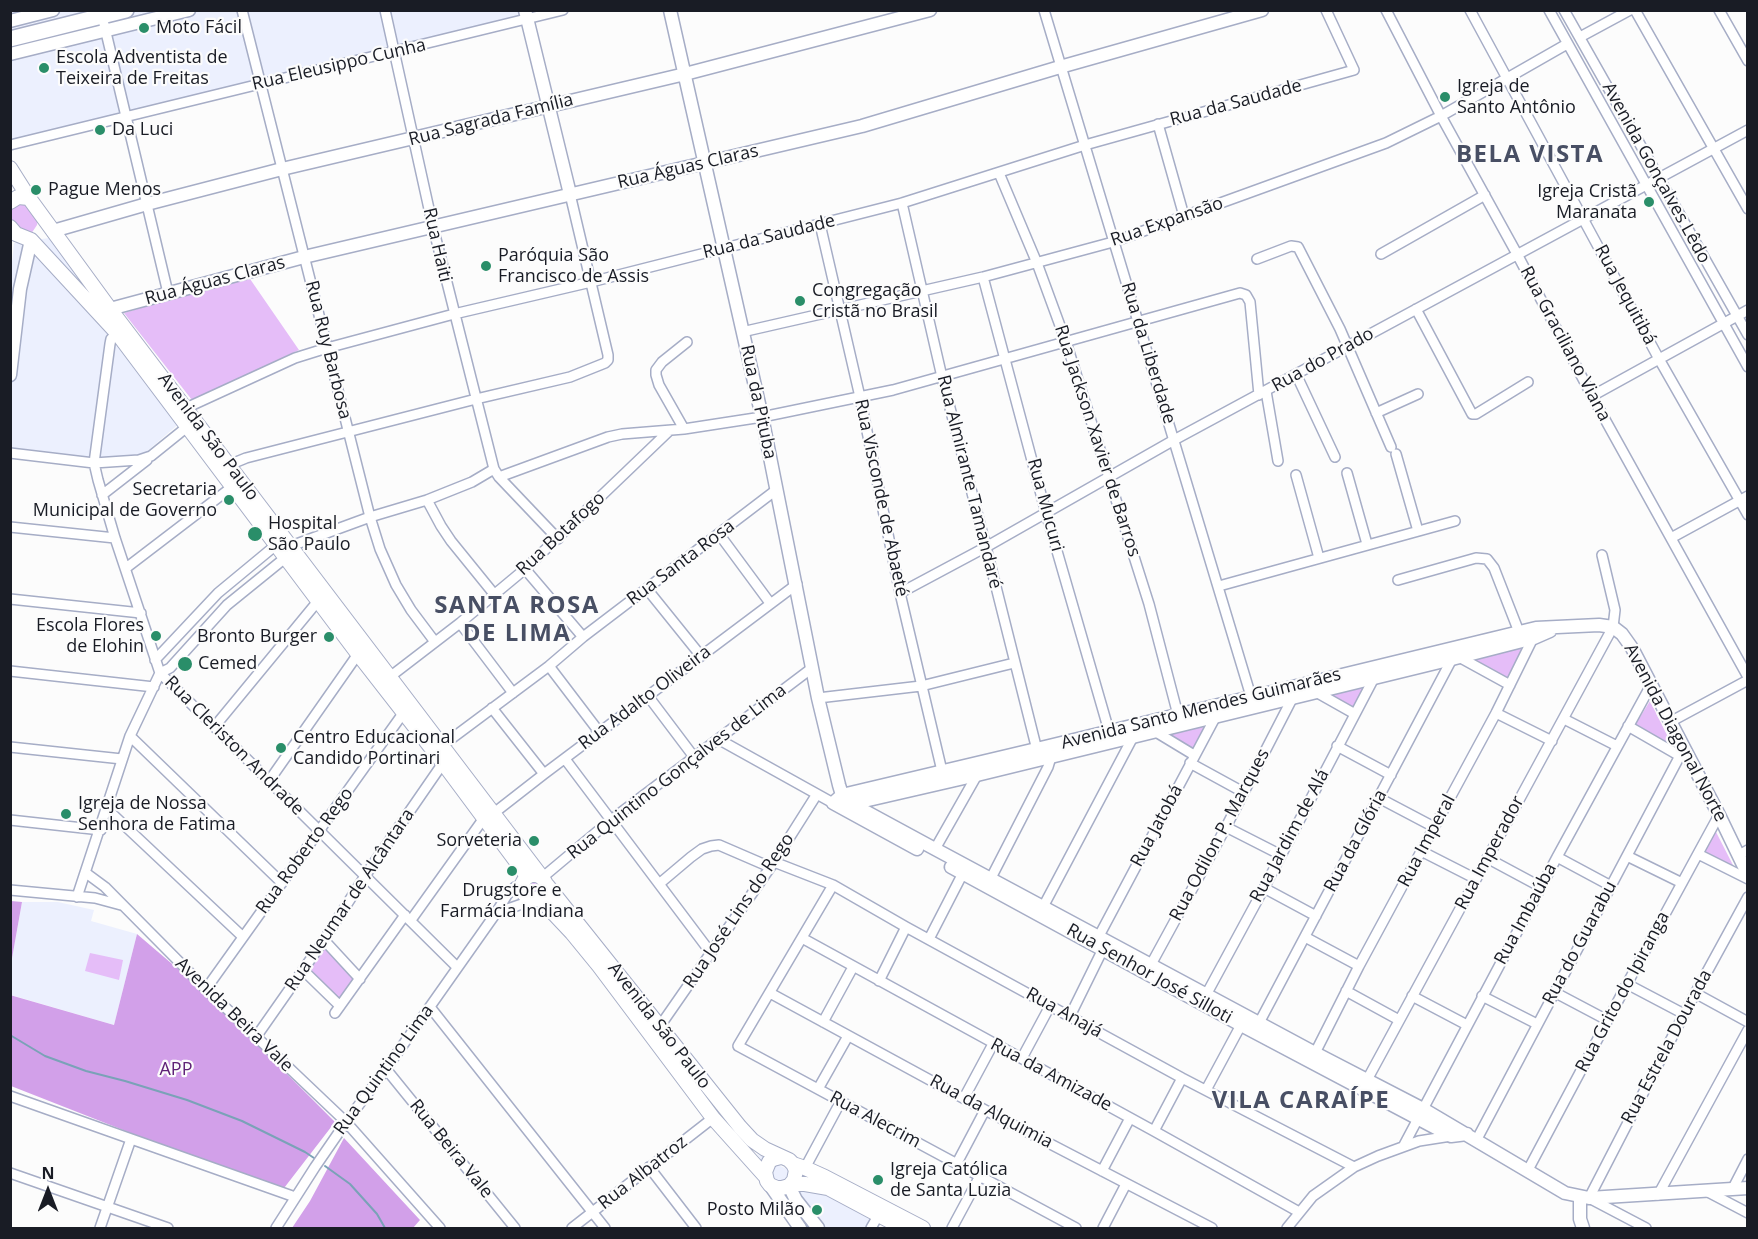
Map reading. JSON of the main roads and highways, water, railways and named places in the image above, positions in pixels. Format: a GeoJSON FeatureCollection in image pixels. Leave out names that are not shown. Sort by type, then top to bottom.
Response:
{"type":"FeatureCollection","features":[{"type":"Feature","properties":{"kind":"main road"},"geometry":{"type":"LineString","coordinates":[[10,39],[103,20],[126,10]]}},
{"type":"Feature","properties":{"kind":"main road","name":"Avenida São Paulo"},"geometry":{"type":"LineString","coordinates":[[10,168],[43,218],[110,309],[229,465],[318,601],[443,763],[489,815]]}},
{"type":"Feature","properties":{"kind":"main road"},"geometry":{"type":"LineString","coordinates":[[10,202],[18,197],[29,198]]}},
{"type":"Feature","properties":{"kind":"main road"},"geometry":{"type":"LineString","coordinates":[[30,240],[43,218]]}},
{"type":"Feature","properties":{"kind":"main road","name":"Avenida São Paulo"},"geometry":{"type":"LineString","coordinates":[[10,227],[16,234],[30,240],[117,333],[276,545],[288,552],[391,676],[443,745],[489,815],[536,880],[660,1026],[740,1127],[752,1140],[765,1149],[923,1228]]}},
{"type":"Feature","properties":{"kind":"main road"},"geometry":{"type":"LineString","coordinates":[[535,898],[547,890],[536,880]]}},
{"type":"Feature","properties":{"kind":"main road","name":"Avenida São Paulo"},"geometry":{"type":"LineString","coordinates":[[536,880],[524,893],[535,898],[572,933],[713,1118],[767,1180]]}},
{"type":"Feature","properties":{"kind":"main road"},"geometry":{"type":"LineString","coordinates":[[790,1185],[796,1175],[793,1163],[773,1159],[768,1162],[767,1180],[777,1188],[805,1184],[828,1188],[903,1228]]}},
{"type":"Feature","properties":{"kind":"waterway"},"geometry":{"type":"LineString","coordinates":[[10,1035],[45,1056],[86,1071],[187,1100],[242,1121],[314,1158]]}},
{"type":"Feature","properties":{"kind":"waterway"},"geometry":{"type":"LineString","coordinates":[[325,1166],[350,1184],[377,1214],[385,1228]]}},
{"type":"Feature","properties":{"kind":"place","name":"Moto Fácil"},"geometry":{"type":"Point","coordinates":[144,28]}},
{"type":"Feature","properties":{"kind":"place","name":"Escola Adventista de Teixeira de Freitas"},"geometry":{"type":"Point","coordinates":[44,68]}},
{"type":"Feature","properties":{"kind":"place","name":"Igreja de Santo Antônio"},"geometry":{"type":"Point","coordinates":[1445,97]}},
{"type":"Feature","properties":{"kind":"place","name":"Da Luci"},"geometry":{"type":"Point","coordinates":[100,130]}},
{"type":"Feature","properties":{"kind":"place","name":"Pague Menos"},"geometry":{"type":"Point","coordinates":[36,190]}},
{"type":"Feature","properties":{"kind":"place","name":"Igreja Cristã Maranata"},"geometry":{"type":"Point","coordinates":[1649,202]}},
{"type":"Feature","properties":{"kind":"place","name":"Paróquia São Francisco de Assis"},"geometry":{"type":"Point","coordinates":[486,266]}},
{"type":"Feature","properties":{"kind":"place","name":"Congregação Cristã no Brasil"},"geometry":{"type":"Point","coordinates":[800,301]}},
{"type":"Feature","properties":{"kind":"place","name":"Secretaria Municipal de Governo"},"geometry":{"type":"Point","coordinates":[229,500]}},
{"type":"Feature","properties":{"kind":"place","name":"Hospital São Paulo"},"geometry":{"type":"Point","coordinates":[255,534]}},
{"type":"Feature","properties":{"kind":"place","name":"Escola Flores de Elohin"},"geometry":{"type":"Point","coordinates":[156,636]}},
{"type":"Feature","properties":{"kind":"place","name":"Bronto Burger"},"geometry":{"type":"Point","coordinates":[329,637]}},
{"type":"Feature","properties":{"kind":"place","name":"Cemed"},"geometry":{"type":"Point","coordinates":[185,664]}},
{"type":"Feature","properties":{"kind":"place","name":"Centro Educacional Candido Portinari"},"geometry":{"type":"Point","coordinates":[281,748]}},
{"type":"Feature","properties":{"kind":"place","name":"Igreja de Nossa Senhora de Fatima"},"geometry":{"type":"Point","coordinates":[66,814]}},
{"type":"Feature","properties":{"kind":"place","name":"Sorveteria"},"geometry":{"type":"Point","coordinates":[534,841]}},
{"type":"Feature","properties":{"kind":"place","name":"Drugstore e Farmácia Indiana"},"geometry":{"type":"Point","coordinates":[512,871]}},
{"type":"Feature","properties":{"kind":"place","name":"Igreja Católica de Santa Luzia"},"geometry":{"type":"Point","coordinates":[878,1180]}},
{"type":"Feature","properties":{"kind":"place","name":"Posto Milão"},"geometry":{"type":"Point","coordinates":[817,1210]}},
{"type":"Feature","properties":{"kind":"district","name":"BELA VISTA"},"geometry":{"type":"Point","coordinates":[1530,155]}},
{"type":"Feature","properties":{"kind":"district","name":"SANTA ROSA DE LIMA"},"geometry":{"type":"Point","coordinates":[517,620]}},
{"type":"Feature","properties":{"kind":"district","name":"VILA CARAÍPE"},"geometry":{"type":"Point","coordinates":[1301,1101]}},
{"type":"Feature","properties":{"kind":"park label","name":"APP"},"geometry":{"type":"Point","coordinates":[176,1070]}}]}
